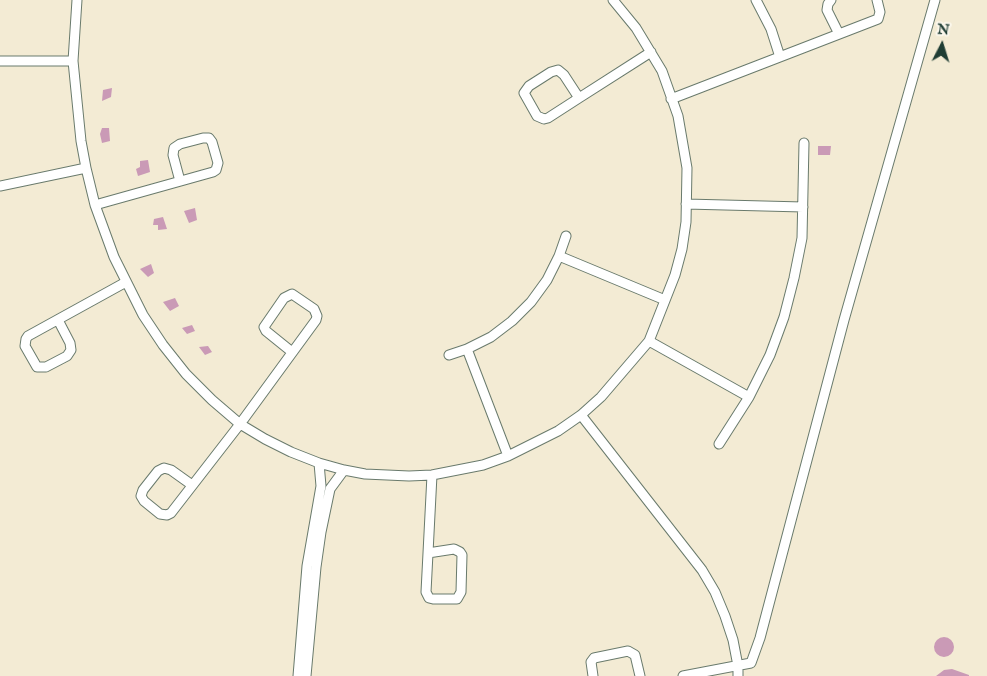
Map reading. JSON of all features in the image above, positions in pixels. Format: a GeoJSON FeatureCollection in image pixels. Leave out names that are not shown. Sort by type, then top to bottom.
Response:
{"type":"FeatureCollection","features":[{"type":"Feature","properties":{"kind":"street"},"geometry":{"type":"LineString","coordinates":[[78,0],[73,61],[80,141],[95,205],[114,257],[143,315],[163,345],[186,374],[240,424],[274,444],[318,463],[344,470],[387,476],[432,475],[483,465],[508,456],[558,431],[581,415],[619,377],[649,341],[682,249],[686,222],[687,168],[678,116],[662,71],[619,2]]}},
{"type":"Feature","properties":{"kind":"street"},"geometry":{"type":"LineString","coordinates":[[756,0],[770,29],[780,57]]}},
{"type":"Feature","properties":{"kind":"street"},"geometry":{"type":"LineString","coordinates":[[831,0],[827,10],[839,34]]}},
{"type":"Feature","properties":{"kind":"street"},"geometry":{"type":"LineString","coordinates":[[671,99],[878,19],[880,12],[877,0]]}},
{"type":"Feature","properties":{"kind":"street"},"geometry":{"type":"LineString","coordinates":[[683,676],[751,663],[760,638],[844,320],[935,0]]}},
{"type":"Feature","properties":{"kind":"street"},"geometry":{"type":"LineString","coordinates":[[579,98],[564,75],[558,70],[551,72],[529,86],[524,94],[537,116],[544,119],[579,98],[651,52]]}},
{"type":"Feature","properties":{"kind":"street"},"geometry":{"type":"LineString","coordinates":[[0,60],[73,61]]}},
{"type":"Feature","properties":{"kind":"street"},"geometry":{"type":"LineString","coordinates":[[95,205],[180,181],[216,170],[218,163],[212,142],[208,138],[180,144],[174,148],[173,155],[180,181]]}},
{"type":"Feature","properties":{"kind":"street"},"geometry":{"type":"LineString","coordinates":[[719,444],[749,398],[770,355],[786,309],[802,238],[804,143]]}},
{"type":"Feature","properties":{"kind":"street"},"geometry":{"type":"LineString","coordinates":[[0,186],[86,168]]}},
{"type":"Feature","properties":{"kind":"street"},"geometry":{"type":"LineString","coordinates":[[686,204],[803,208]]}},
{"type":"Feature","properties":{"kind":"street"},"geometry":{"type":"LineString","coordinates":[[449,355],[467,349],[491,337],[512,321],[531,302],[547,280],[559,256],[566,236]]}},
{"type":"Feature","properties":{"kind":"street"},"geometry":{"type":"LineString","coordinates":[[559,256],[665,300]]}},
{"type":"Feature","properties":{"kind":"street"},"geometry":{"type":"LineString","coordinates":[[58,320],[70,343],[71,350],[67,356],[46,367],[37,367],[25,346],[26,339],[58,320],[126,282]]}},
{"type":"Feature","properties":{"kind":"street"},"geometry":{"type":"LineString","coordinates":[[192,486],[171,470],[164,468],[158,471],[143,490],[141,496],[144,501],[160,514],[168,515],[192,486],[240,424],[292,352],[317,316],[314,309],[292,294],[284,298],[264,327],[266,331],[292,352]]}},
{"type":"Feature","properties":{"kind":"street"},"geometry":{"type":"LineString","coordinates":[[649,341],[749,398]]}},
{"type":"Feature","properties":{"kind":"street"},"geometry":{"type":"LineString","coordinates":[[467,349],[508,456]]}},
{"type":"Feature","properties":{"kind":"street"},"geometry":{"type":"LineString","coordinates":[[581,415],[702,570],[715,592],[725,616],[733,640],[738,676]]}},
{"type":"Feature","properties":{"kind":"street"},"geometry":{"type":"LineString","coordinates":[[306,676],[320,513],[321,486],[318,463]]}},
{"type":"Feature","properties":{"kind":"street"},"geometry":{"type":"LineString","coordinates":[[298,676],[307,566],[320,513],[330,489],[344,470]]}},
{"type":"Feature","properties":{"kind":"street"},"geometry":{"type":"LineString","coordinates":[[428,553],[454,549],[460,552],[463,558],[461,592],[457,599],[433,600],[427,596],[428,553],[432,475]]}},
{"type":"Feature","properties":{"kind":"street"},"geometry":{"type":"LineString","coordinates":[[593,676],[590,666],[594,658],[628,651],[635,655],[640,676]]}},
{"type":"Feature","properties":{"kind":"building"},"geometry":{"type":"Polygon","coordinates":[[[112,88],[111,97],[102,101],[103,90],[112,88]]]}},
{"type":"Feature","properties":{"kind":"building"},"geometry":{"type":"Polygon","coordinates":[[[102,128],[109,128],[110,141],[102,143],[100,134],[102,128]]]}},
{"type":"Feature","properties":{"kind":"building"},"geometry":{"type":"Polygon","coordinates":[[[818,146],[831,146],[830,155],[818,155],[818,146]]]}},
{"type":"Feature","properties":{"kind":"building"},"geometry":{"type":"Polygon","coordinates":[[[148,160],[150,172],[138,176],[136,169],[140,167],[140,161],[148,160]]]}},
{"type":"Feature","properties":{"kind":"building"},"geometry":{"type":"Polygon","coordinates":[[[195,208],[197,220],[189,223],[184,211],[195,208]]]}},
{"type":"Feature","properties":{"kind":"building"},"geometry":{"type":"Polygon","coordinates":[[[163,217],[167,229],[158,230],[158,225],[153,225],[154,219],[163,217]]]}},
{"type":"Feature","properties":{"kind":"building"},"geometry":{"type":"Polygon","coordinates":[[[151,264],[154,273],[148,277],[140,269],[151,264]]]}},
{"type":"Feature","properties":{"kind":"building"},"geometry":{"type":"Polygon","coordinates":[[[175,298],[179,306],[170,311],[163,302],[175,298]]]}},
{"type":"Feature","properties":{"kind":"building"},"geometry":{"type":"Polygon","coordinates":[[[192,325],[195,331],[187,334],[182,328],[192,325]]]}},
{"type":"Feature","properties":{"kind":"building"},"geometry":{"type":"Polygon","coordinates":[[[208,346],[212,352],[205,355],[199,347],[208,346]]]}},
{"type":"Feature","properties":{"kind":"building"},"geometry":{"type":"Polygon","coordinates":[[[944,637],[951,640],[954,647],[951,654],[944,657],[937,654],[934,647],[937,640],[944,637]]]}},
{"type":"Feature","properties":{"kind":"building"},"geometry":{"type":"Polygon","coordinates":[[[952,669],[969,676],[936,676],[944,670],[952,669]]]}}]}
